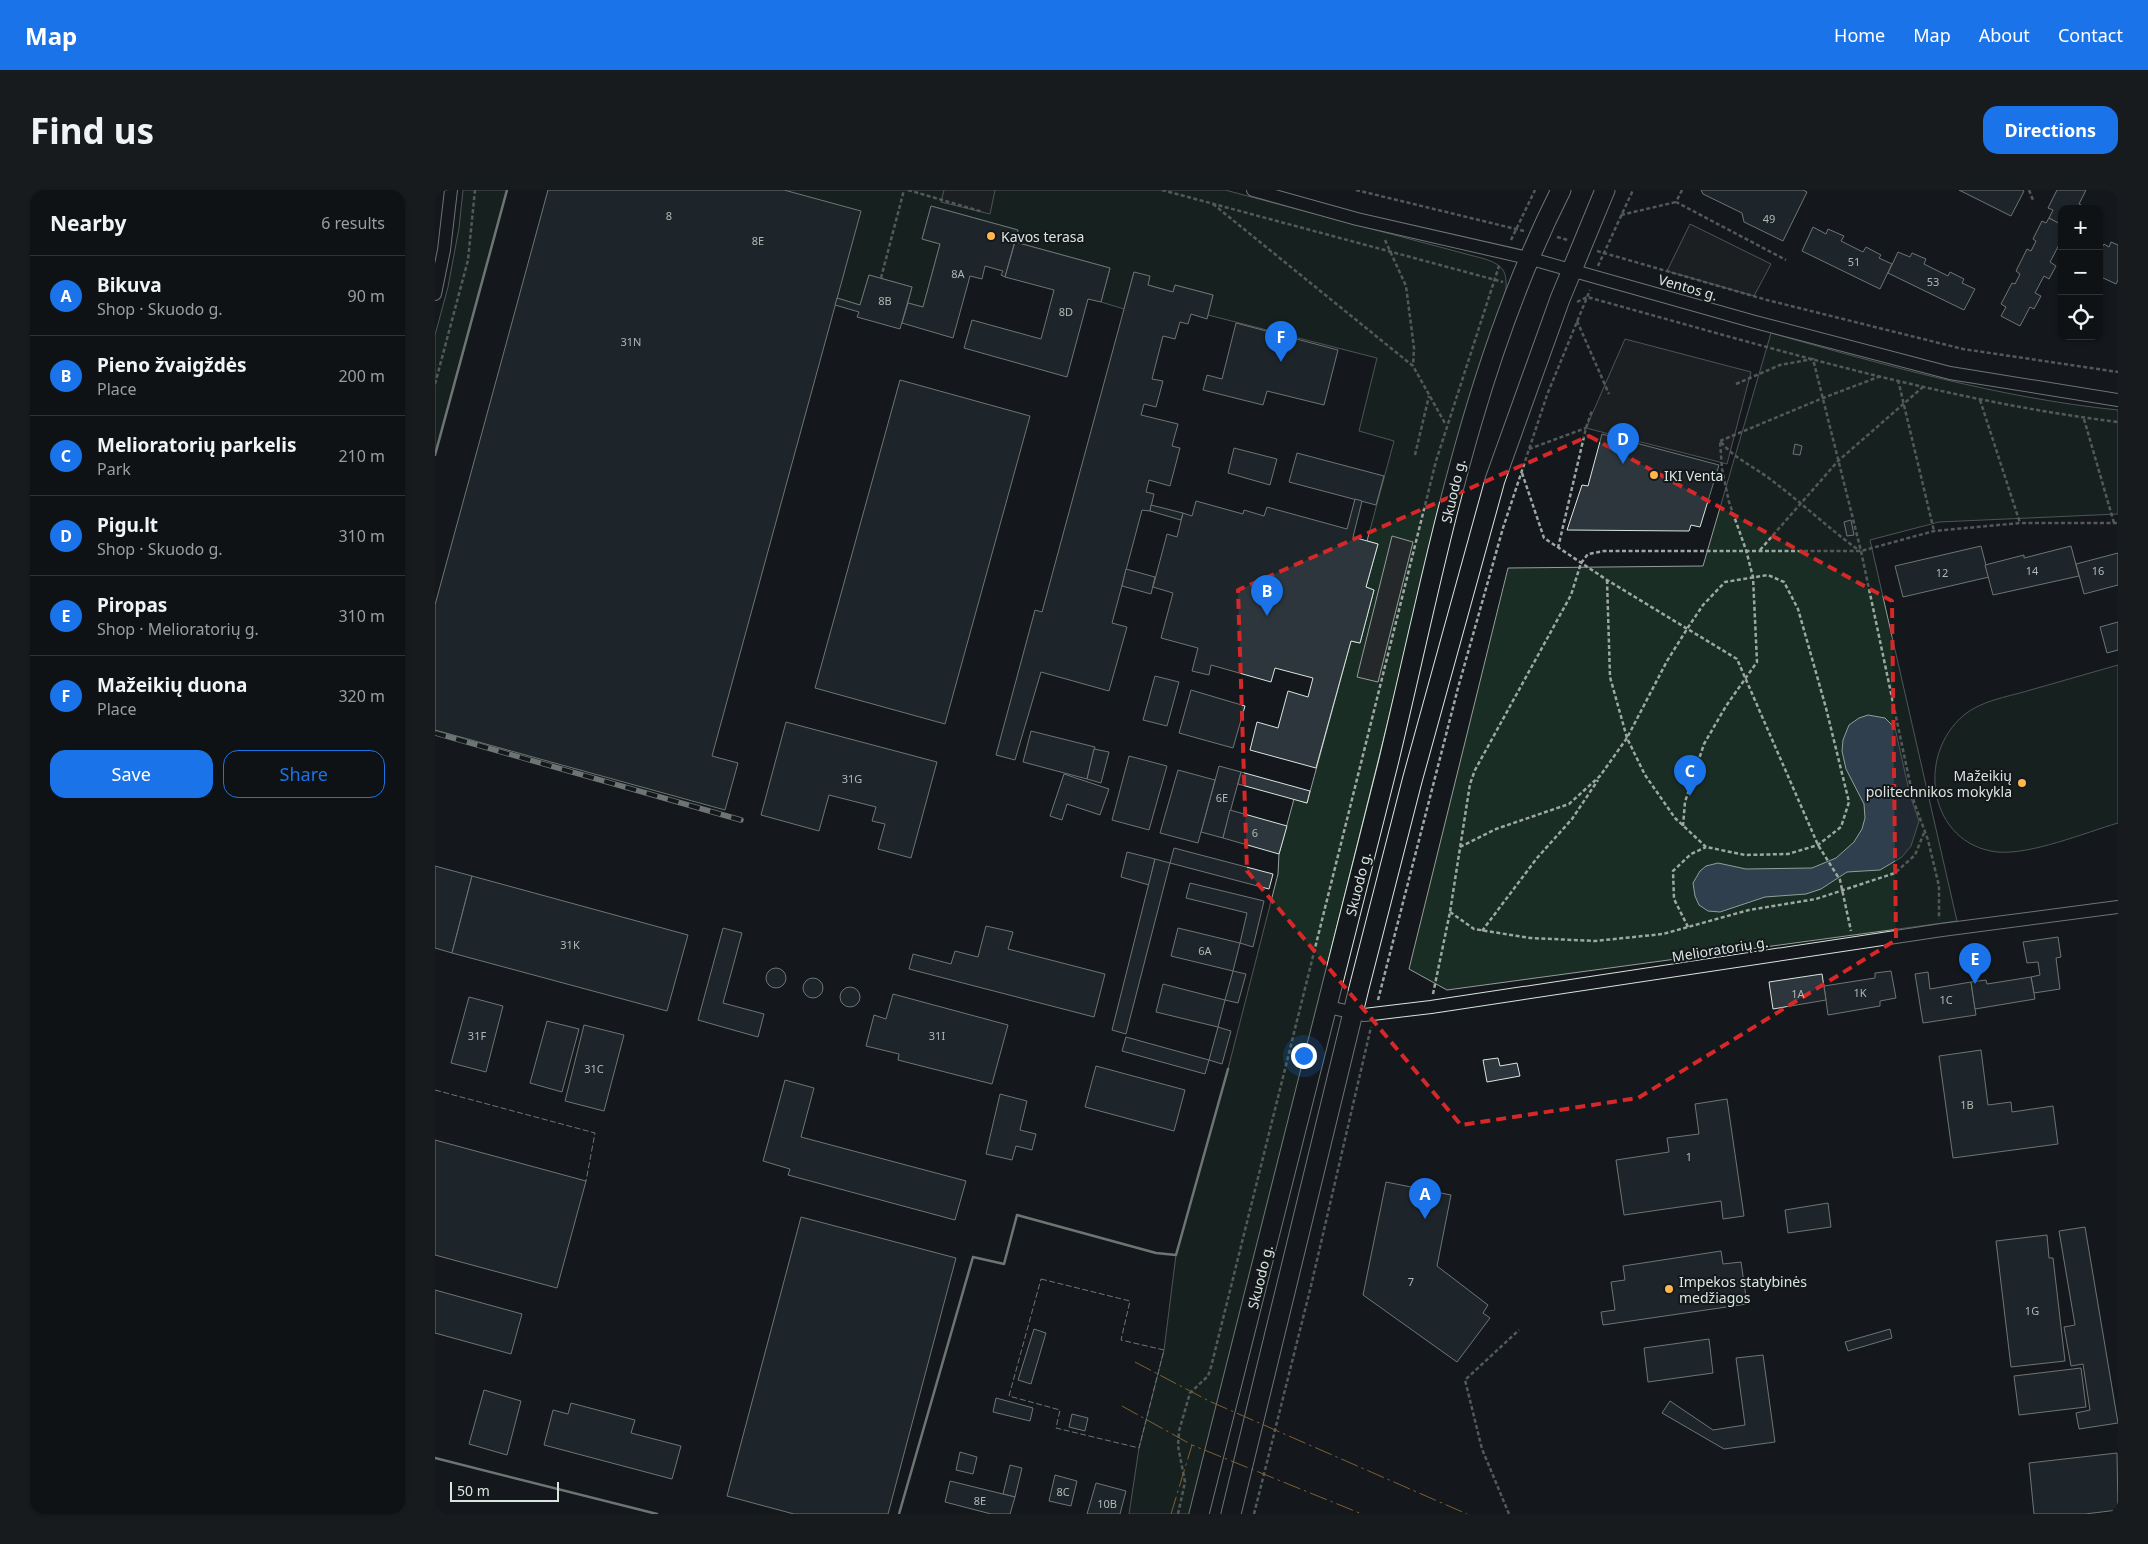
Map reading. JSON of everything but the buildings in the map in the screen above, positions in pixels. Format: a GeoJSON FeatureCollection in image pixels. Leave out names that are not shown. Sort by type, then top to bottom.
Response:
{"type":"FeatureCollection","features":[{"type":"Feature","properties":{"kind":"main road","name":"Skuodo g."},"geometry":{"type":"LineString","coordinates":[[1199,1514],[1328,1007],[1464,447],[1487,367],[1528,258],[1561,190]]}},
{"type":"Feature","properties":{"kind":"main road","name":"Skuodo g."},"geometry":{"type":"LineString","coordinates":[[1231,1514],[1353,1013],[1412,781],[1501,460],[1581,244],[1605,190]]}},
{"type":"Feature","properties":{"kind":"street"},"geometry":{"type":"LineString","coordinates":[[435,294],[445,242],[451,190]]}},
{"type":"Feature","properties":{"kind":"street","name":"Ventos g."},"geometry":{"type":"LineString","coordinates":[[1253,190],[1381,225],[1528,258],[1755,322],[1950,372],[2118,400]]}},
{"type":"Feature","properties":{"kind":"street","name":"Melioratorių g."},"geometry":{"type":"LineString","coordinates":[[1328,1007],[1353,1013],[1374,1014],[1431,1007],[1941,930],[2118,907]]}},
{"type":"Feature","properties":{"kind":"path"},"geometry":{"type":"LineString","coordinates":[[435,384],[468,260],[475,190]]}},
{"type":"Feature","properties":{"kind":"path"},"geometry":{"type":"LineString","coordinates":[[881,278],[904,190]]}},
{"type":"Feature","properties":{"kind":"path"},"geometry":{"type":"LineString","coordinates":[[908,190],[983,212]]}},
{"type":"Feature","properties":{"kind":"path"},"geometry":{"type":"LineString","coordinates":[[1162,190],[1518,285]]}},
{"type":"Feature","properties":{"kind":"path"},"geometry":{"type":"LineString","coordinates":[[1356,190],[1515,231],[1539,232],[1581,244],[1603,254],[1767,300],[1963,348],[2118,372]]}},
{"type":"Feature","properties":{"kind":"path"},"geometry":{"type":"LineString","coordinates":[[1178,1514],[1185,1482],[1178,1446],[1179,1431],[1190,1393],[1208,1376],[1211,1366],[1442,439],[1493,279],[1535,190]]}},
{"type":"Feature","properties":{"kind":"path"},"geometry":{"type":"LineString","coordinates":[[1254,1514],[1311,1286],[1374,1014],[1458,688],[1503,528],[1547,396],[1603,254],[1633,190]]}},
{"type":"Feature","properties":{"kind":"path"},"geometry":{"type":"LineString","coordinates":[[1676,202],[1682,190]]}},
{"type":"Feature","properties":{"kind":"path"},"geometry":{"type":"LineString","coordinates":[[2029,190],[2033,200]]}},
{"type":"Feature","properties":{"kind":"path"},"geometry":{"type":"LineString","coordinates":[[1621,215],[1676,202],[1786,260]]}},
{"type":"Feature","properties":{"kind":"path"},"geometry":{"type":"LineString","coordinates":[[1212,204],[1413,366],[1446,426]]}},
{"type":"Feature","properties":{"kind":"path"},"geometry":{"type":"LineString","coordinates":[[1381,225],[1389,251],[1405,286],[1414,348],[1413,366]]}},
{"type":"Feature","properties":{"kind":"path"},"geometry":{"type":"LineString","coordinates":[[1560,299],[1571,304],[1587,297],[1813,359],[1980,400],[2118,422]]}},
{"type":"Feature","properties":{"kind":"path"},"geometry":{"type":"LineString","coordinates":[[1577,321],[1609,394]]}},
{"type":"Feature","properties":{"kind":"path"},"geometry":{"type":"LineString","coordinates":[[1736,384],[1780,365],[1813,359]]}},
{"type":"Feature","properties":{"kind":"path"},"geometry":{"type":"LineString","coordinates":[[1813,359],[1861,551],[1914,802],[1925,832],[1939,886],[1938,912],[1941,930]]}},
{"type":"Feature","properties":{"kind":"path"},"geometry":{"type":"LineString","coordinates":[[1720,441],[1823,398],[1882,376]]}},
{"type":"Feature","properties":{"kind":"path"},"geometry":{"type":"LineString","coordinates":[[1898,380],[1933,531]]}},
{"type":"Feature","properties":{"kind":"path"},"geometry":{"type":"LineString","coordinates":[[1760,550],[1838,460],[1924,386]]}},
{"type":"Feature","properties":{"kind":"path"},"geometry":{"type":"LineString","coordinates":[[1415,455],[1429,394]]}},
{"type":"Feature","properties":{"kind":"path"},"geometry":{"type":"LineString","coordinates":[[1980,400],[2020,523]]}},
{"type":"Feature","properties":{"kind":"path"},"geometry":{"type":"LineString","coordinates":[[1559,548],[1586,428],[1592,410]]}},
{"type":"Feature","properties":{"kind":"path"},"geometry":{"type":"LineString","coordinates":[[1431,1007],[1450,912],[1470,784],[1475,770],[1571,595],[1581,563],[1587,554],[1605,551],[1861,551],[1933,531],[2020,523],[2116,523],[2084,418]]}},
{"type":"Feature","properties":{"kind":"path"},"geometry":{"type":"LineString","coordinates":[[1529,449],[1586,428]]}},
{"type":"Feature","properties":{"kind":"path"},"geometry":{"type":"LineString","coordinates":[[1442,439],[1464,447]]}},
{"type":"Feature","properties":{"kind":"path"},"geometry":{"type":"LineString","coordinates":[[1720,441],[1731,454],[1768,478],[1801,503],[1832,531],[1861,551]]}},
{"type":"Feature","properties":{"kind":"path"},"geometry":{"type":"LineString","coordinates":[[1683,826],[1685,802],[1704,744],[1726,706],[1757,662],[1753,577],[1746,550],[1729,502],[1722,469],[1720,441]]}},
{"type":"Feature","properties":{"kind":"path"},"geometry":{"type":"LineString","coordinates":[[1501,460],[1523,468]]}},
{"type":"Feature","properties":{"kind":"path"},"geometry":{"type":"LineString","coordinates":[[1522,472],[1544,538],[1607,580],[1737,659],[1818,845],[1840,880],[1853,944]]}},
{"type":"Feature","properties":{"kind":"path"},"geometry":{"type":"LineString","coordinates":[[1481,930],[1537,858],[1572,820],[1627,738],[1667,661],[1703,605],[1725,582],[1768,575],[1784,582],[1798,609],[1826,708],[1849,802],[1841,827],[1818,845],[1788,854],[1745,855],[1706,848],[1691,854],[1673,871],[1674,899],[1688,926]]}},
{"type":"Feature","properties":{"kind":"path"},"geometry":{"type":"LineString","coordinates":[[1607,580],[1611,677],[1627,738],[1645,775],[1675,818],[1706,848]]}},
{"type":"Feature","properties":{"kind":"path"},"geometry":{"type":"LineString","coordinates":[[1460,847],[1496,829],[1569,804],[1600,776]]}},
{"type":"Feature","properties":{"kind":"path"},"geometry":{"type":"LineString","coordinates":[[1450,912],[1473,929],[1530,938],[1595,941],[1663,934],[1749,910],[1816,899],[1895,873],[1915,856],[1925,832]]}},
{"type":"Feature","properties":{"kind":"path"},"geometry":{"type":"LineString","coordinates":[[1509,1514],[1482,1449],[1473,1420],[1465,1380],[1519,1330]]}},
{"type":"Feature","properties":{"kind":"highlighted area"},"geometry":{"type":"Polygon","coordinates":[[[1589,436],[1892,601],[1896,940],[1638,1098],[1461,1125],[1247,871],[1238,590],[1589,436]]]}},
{"type":"Feature","properties":{"kind":"green space"},"geometry":{"type":"Polygon","coordinates":[[[463,190],[507,190],[435,455],[435,335],[448,287],[459,228],[463,190]]]}},
{"type":"Feature","properties":{"kind":"green space"},"geometry":{"type":"Polygon","coordinates":[[[784,190],[1225,190],[1485,259],[1500,266],[1505,273],[1506,289],[1454,456],[1189,1514],[1129,1514],[1139,1448],[1164,1350],[1176,1255],[1228,1069],[1278,874],[1279,854],[1294,799],[1307,803],[1351,641],[1360,643],[1374,590],[1366,587],[1378,544],[1367,541],[1394,441],[1359,431],[1377,358],[1208,315],[1213,295],[1175,285],[1173,292],[1148,285],[1134,272],[1124,309],[1101,302],[1110,268],[1015,242],[1018,230],[931,206],[922,239],[940,244],[923,307],[908,303],[912,287],[869,275],[860,305],[837,298],[784,190]]]}},
{"type":"Feature","properties":{"kind":"green space"},"geometry":{"type":"Polygon","coordinates":[[[1771,333],[1856,357],[1986,389],[2074,405],[2118,410],[2118,514],[1939,522],[1870,540],[1957,921],[1447,990],[1409,969],[1508,568],[1703,566],[1771,333]]]}},
{"type":"Feature","properties":{"kind":"green space"},"geometry":{"type":"Polygon","coordinates":[[[2118,665],[2118,823],[2041,847],[2011,852],[1997,852],[1974,845],[1956,833],[1944,816],[1937,796],[1935,774],[1939,753],[1949,732],[1964,715],[1978,706],[1994,700],[2118,665]]]}},
{"type":"Feature","properties":{"kind":"shaded area"},"geometry":{"type":"Polygon","coordinates":[[[944,190],[995,190],[990,214],[941,202],[944,190]]]}},
{"type":"Feature","properties":{"kind":"shaded area"},"geometry":{"type":"Polygon","coordinates":[[[1690,224],[1771,264],[1754,296],[1667,271],[1690,224]]]}},
{"type":"Feature","properties":{"kind":"shaded area"},"geometry":{"type":"Polygon","coordinates":[[[1625,339],[1751,372],[1727,464],[1586,428],[1625,339]]]}},
{"type":"Feature","properties":{"kind":"shaded area"},"geometry":{"type":"Polygon","coordinates":[[[1392,536],[1413,542],[1378,682],[1357,677],[1392,536]]]}},
{"type":"Feature","properties":{"kind":"water"},"geometry":{"type":"Polygon","coordinates":[[[1868,715],[1885,718],[1895,728],[1910,795],[1919,821],[1911,846],[1902,857],[1880,870],[1847,872],[1821,889],[1806,894],[1765,897],[1720,912],[1708,911],[1699,905],[1693,883],[1700,871],[1706,866],[1718,863],[1746,869],[1812,868],[1836,858],[1854,842],[1862,829],[1865,818],[1864,804],[1846,769],[1842,751],[1843,740],[1849,725],[1859,718],[1868,715]]]}},
{"type":"Feature","properties":{"kind":"railway"},"geometry":{"type":"LineString","coordinates":[[435,733],[741,820]]}},
{"type":"Feature","properties":{"kind":"fence"},"geometry":{"type":"LineString","coordinates":[[435,1090],[595,1133],[586,1181]]}},
{"type":"Feature","properties":{"kind":"fence"},"geometry":{"type":"LineString","coordinates":[[1041,1279],[1130,1301],[1121,1340],[1164,1350],[1139,1448],[1056,1428],[1060,1410],[1009,1396],[1041,1279]]}},
{"type":"Feature","properties":{"kind":"wall"},"geometry":{"type":"LineString","coordinates":[[435,455],[507,190]]}},
{"type":"Feature","properties":{"kind":"wall"},"geometry":{"type":"LineString","coordinates":[[899,1514],[973,1257],[1004,1264],[1017,1215],[1156,1253],[1176,1255],[1228,1069]]}},
{"type":"Feature","properties":{"kind":"wall"},"geometry":{"type":"LineString","coordinates":[[435,1458],[657,1514]]}},
{"type":"Feature","properties":{"kind":"power"},"geometry":{"type":"LineString","coordinates":[[1135,1362],[1209,1401],[1467,1514]]}},
{"type":"Feature","properties":{"kind":"power"},"geometry":{"type":"LineString","coordinates":[[1122,1406],[1192,1445]]}},
{"type":"Feature","properties":{"kind":"power"},"geometry":{"type":"LineString","coordinates":[[1171,1514],[1192,1445],[1362,1514]]}},
{"type":"Feature","properties":{"kind":"place","name":"Kavos terasa"},"geometry":{"type":"Point","coordinates":[991,236]}},
{"type":"Feature","properties":{"kind":"place","name":"Mažeikių duona"},"geometry":{"type":"Point","coordinates":[1281,362]}},
{"type":"Feature","properties":{"kind":"place","name":"Pigu.lt"},"geometry":{"type":"Point","coordinates":[1623,464]}},
{"type":"Feature","properties":{"kind":"place","name":"IKI Venta"},"geometry":{"type":"Point","coordinates":[1654,475]}},
{"type":"Feature","properties":{"kind":"place","name":"Pieno žvaigždės"},"geometry":{"type":"Point","coordinates":[1267,616]}},
{"type":"Feature","properties":{"kind":"place","name":"Mažeikių politechnikos mokykla"},"geometry":{"type":"Point","coordinates":[2022,783]}},
{"type":"Feature","properties":{"kind":"place","name":"Melioratorių parkelis"},"geometry":{"type":"Point","coordinates":[1690,796]}},
{"type":"Feature","properties":{"kind":"place","name":"Piropas"},"geometry":{"type":"Point","coordinates":[1975,984]}},
{"type":"Feature","properties":{"kind":"place","name":"Bikuva"},"geometry":{"type":"Point","coordinates":[1425,1219]}},
{"type":"Feature","properties":{"kind":"place","name":"Impekos statybinės medžiagos"},"geometry":{"type":"Point","coordinates":[1669,1289]}}]}
